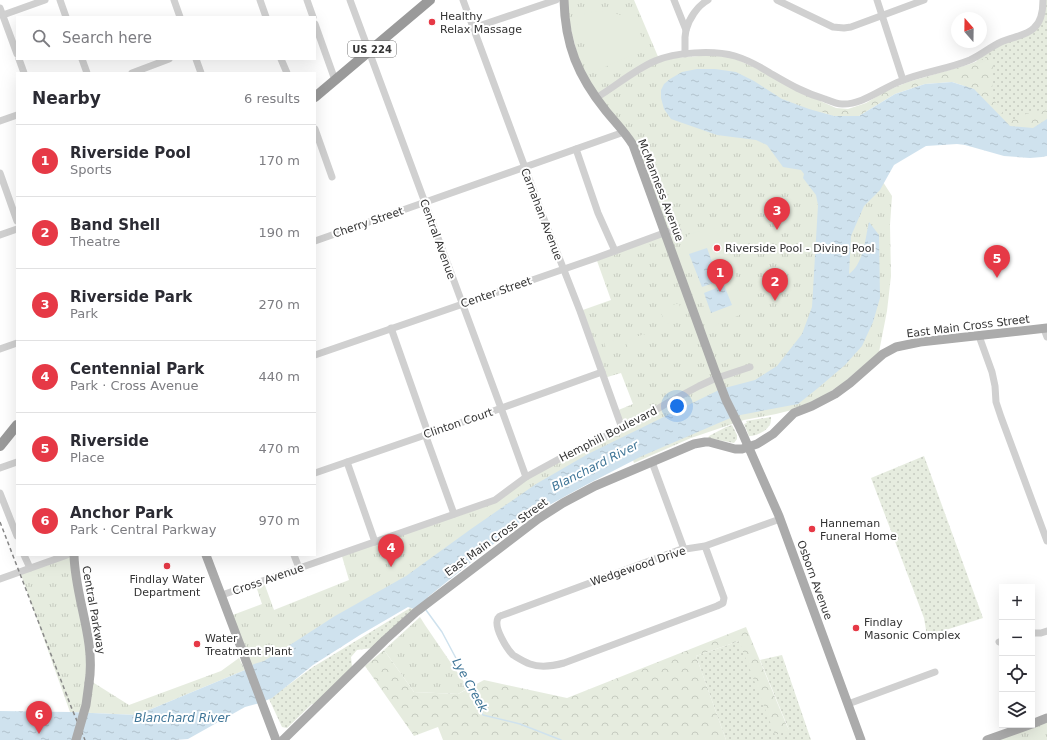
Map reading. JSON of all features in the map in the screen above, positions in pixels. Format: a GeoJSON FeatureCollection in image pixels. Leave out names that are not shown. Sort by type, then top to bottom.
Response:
{"type":"FeatureCollection","features":[{"type":"Feature","properties":{"kind":"highway","name":"US 224"},"geometry":{"type":"LineString","coordinates":[[316,96],[430,0]]}},
{"type":"Feature","properties":{"kind":"highway"},"geometry":{"type":"LineString","coordinates":[[0,446],[16,426]]}},
{"type":"Feature","properties":{"kind":"main road","name":"McManness Avenue"},"geometry":{"type":"LineString","coordinates":[[564,0],[565,22],[571,51],[583,78],[596,98],[624,132],[632,145],[716,374],[726,400],[741,430]]}},
{"type":"Feature","properties":{"kind":"main road","name":"East Main Cross Street"},"geometry":{"type":"LineString","coordinates":[[282,740],[416,612],[550,511],[568,500],[596,486],[694,444],[705,442],[742,449],[757,444],[779,429],[794,413],[812,406],[844,387],[878,358],[896,347],[909,344],[979,336],[1046,331]]}},
{"type":"Feature","properties":{"kind":"main road","name":"Osborn Avenue"},"geometry":{"type":"LineString","coordinates":[[741,430],[780,519],[861,740]]}},
{"type":"Feature","properties":{"kind":"main road","name":"Central Parkway"},"geometry":{"type":"LineString","coordinates":[[74,556],[76,581],[91,656],[86,705],[76,740]]}},
{"type":"Feature","properties":{"kind":"main road"},"geometry":{"type":"LineString","coordinates":[[206,556],[276,740]]}},
{"type":"Feature","properties":{"kind":"main road"},"geometry":{"type":"LineString","coordinates":[[1035,723],[1047,718]]}},
{"type":"Feature","properties":{"kind":"main road"},"geometry":{"type":"LineString","coordinates":[[987,740],[1020,728]]}},
{"type":"Feature","properties":{"kind":"street"},"geometry":{"type":"LineString","coordinates":[[16,51],[1,12],[45,0]]}},
{"type":"Feature","properties":{"kind":"street"},"geometry":{"type":"LineString","coordinates":[[60,0],[66,16]]}},
{"type":"Feature","properties":{"kind":"street"},"geometry":{"type":"LineString","coordinates":[[174,0],[180,16]]}},
{"type":"Feature","properties":{"kind":"street"},"geometry":{"type":"LineString","coordinates":[[260,0],[266,16]]}},
{"type":"Feature","properties":{"kind":"street"},"geometry":{"type":"LineString","coordinates":[[307,0],[313,16]]}},
{"type":"Feature","properties":{"kind":"street","name":"Central Avenue"},"geometry":{"type":"LineString","coordinates":[[350,0],[526,477]]}},
{"type":"Feature","properties":{"kind":"street","name":"Carnahan Avenue"},"geometry":{"type":"LineString","coordinates":[[463,0],[580,311],[622,428]]}},
{"type":"Feature","properties":{"kind":"street"},"geometry":{"type":"LineString","coordinates":[[473,28],[556,0]]}},
{"type":"Feature","properties":{"kind":"street"},"geometry":{"type":"LineString","coordinates":[[674,0],[686,30]]}},
{"type":"Feature","properties":{"kind":"street"},"geometry":{"type":"LineString","coordinates":[[685,54],[686,30],[693,16],[702,4],[708,0]]}},
{"type":"Feature","properties":{"kind":"street"},"geometry":{"type":"LineString","coordinates":[[776,0],[837,28],[851,27],[924,0]]}},
{"type":"Feature","properties":{"kind":"street"},"geometry":{"type":"LineString","coordinates":[[877,0],[903,80]]}},
{"type":"Feature","properties":{"kind":"street"},"geometry":{"type":"LineString","coordinates":[[596,98],[654,61],[669,56],[685,54],[725,54],[736,56],[753,63],[801,91],[839,104],[849,104],[862,100],[884,88],[916,75],[970,60],[999,43],[1030,31],[1040,20],[1043,0]]}},
{"type":"Feature","properties":{"kind":"street"},"geometry":{"type":"LineString","coordinates":[[316,27],[335,80]]}},
{"type":"Feature","properties":{"kind":"street"},"geometry":{"type":"LineString","coordinates":[[19,60],[24,72]]}},
{"type":"Feature","properties":{"kind":"street"},"geometry":{"type":"LineString","coordinates":[[82,60],[87,72]]}},
{"type":"Feature","properties":{"kind":"street"},"geometry":{"type":"LineString","coordinates":[[135,72],[166,60]]}},
{"type":"Feature","properties":{"kind":"street"},"geometry":{"type":"LineString","coordinates":[[196,60],[201,72]]}},
{"type":"Feature","properties":{"kind":"street"},"geometry":{"type":"LineString","coordinates":[[281,60],[286,72]]}},
{"type":"Feature","properties":{"kind":"street"},"geometry":{"type":"LineString","coordinates":[[0,121],[16,115]]}},
{"type":"Feature","properties":{"kind":"street"},"geometry":{"type":"LineString","coordinates":[[316,132],[332,177]]}},
{"type":"Feature","properties":{"kind":"street","name":"Cherry Street"},"geometry":{"type":"LineString","coordinates":[[316,241],[624,132]]}},
{"type":"Feature","properties":{"kind":"street"},"geometry":{"type":"LineString","coordinates":[[576,149],[598,213],[615,251]]}},
{"type":"Feature","properties":{"kind":"street"},"geometry":{"type":"LineString","coordinates":[[0,173],[16,218]]}},
{"type":"Feature","properties":{"kind":"street"},"geometry":{"type":"LineString","coordinates":[[0,236],[16,230]]}},
{"type":"Feature","properties":{"kind":"street","name":"Center Street"},"geometry":{"type":"LineString","coordinates":[[316,355],[664,233],[678,230]]}},
{"type":"Feature","properties":{"kind":"street"},"geometry":{"type":"LineString","coordinates":[[391,328],[454,514]]}},
{"type":"Feature","properties":{"kind":"street"},"geometry":{"type":"LineString","coordinates":[[979,336],[992,372],[996,402],[1047,541]]}},
{"type":"Feature","properties":{"kind":"street"},"geometry":{"type":"LineString","coordinates":[[0,349],[16,343]]}},
{"type":"Feature","properties":{"kind":"street","name":"Hemphill Boulevard"},"geometry":{"type":"LineString","coordinates":[[495,500],[526,477],[559,459],[639,420],[699,386],[750,367]]}},
{"type":"Feature","properties":{"kind":"street","name":"Clinton Court"},"geometry":{"type":"LineString","coordinates":[[316,473],[602,372]]}},
{"type":"Feature","properties":{"kind":"street"},"geometry":{"type":"LineString","coordinates":[[0,468],[16,462]]}},
{"type":"Feature","properties":{"kind":"street"},"geometry":{"type":"LineString","coordinates":[[347,462],[375,542]]}},
{"type":"Feature","properties":{"kind":"street"},"geometry":{"type":"LineString","coordinates":[[652,462],[684,549]]}},
{"type":"Feature","properties":{"kind":"street"},"geometry":{"type":"LineString","coordinates":[[0,493],[16,533]]}},
{"type":"Feature","properties":{"kind":"street","name":"Cross Avenue"},"geometry":{"type":"LineString","coordinates":[[222,595],[495,500]]}},
{"type":"Feature","properties":{"kind":"street","name":"Wedgewood Drive"},"geometry":{"type":"LineString","coordinates":[[705,546],[724,598],[723,603],[717,606],[564,663],[542,666],[521,660],[513,655],[497,627],[498,618],[503,615],[684,549],[705,546],[780,519]]}},
{"type":"Feature","properties":{"kind":"street"},"geometry":{"type":"LineString","coordinates":[[24,556],[30,568]]}},
{"type":"Feature","properties":{"kind":"street"},"geometry":{"type":"LineString","coordinates":[[0,579],[65,556]]}},
{"type":"Feature","properties":{"kind":"street"},"geometry":{"type":"LineString","coordinates":[[294,556],[299,568]]}},
{"type":"Feature","properties":{"kind":"street"},"geometry":{"type":"LineString","coordinates":[[1035,633],[1047,631]]}},
{"type":"Feature","properties":{"kind":"street"},"geometry":{"type":"LineString","coordinates":[[848,704],[935,672]]}},
{"type":"Feature","properties":{"kind":"green space"},"geometry":{"type":"Polygon","coordinates":[[[564,0],[634,0],[659,59],[725,54],[821,98],[821,112],[834,116],[859,116],[865,154],[892,196],[890,225],[891,276],[887,311],[879,352],[842,384],[823,396],[792,410],[744,420],[691,438],[634,463],[629,448],[253,679],[230,616],[262,604],[255,583],[263,580],[274,610],[349,580],[341,553],[495,500],[526,477],[622,428],[616,411],[633,404],[621,373],[604,378],[580,311],[611,300],[596,258],[664,233],[633,145],[583,78],[564,0]]]}},
{"type":"Feature","properties":{"kind":"green space"},"geometry":{"type":"Polygon","coordinates":[[[1043,0],[1047,0],[1047,131],[1015,140],[952,107],[980,55],[1034,29],[1043,0]]]}},
{"type":"Feature","properties":{"kind":"green space"},"geometry":{"type":"Polygon","coordinates":[[[595,11],[623,16],[629,20],[634,24],[647,49],[598,70],[594,68],[574,17],[595,11]]]}},
{"type":"Feature","properties":{"kind":"green space"},"geometry":{"type":"Polygon","coordinates":[[[993,55],[992,97],[1003,113],[1014,120],[1030,112],[1047,109],[1047,119],[1033,128],[1009,126],[974,89],[952,82],[925,84],[895,94],[859,116],[834,116],[821,112],[816,99],[836,108],[848,109],[866,103],[886,91],[908,82],[970,64],[993,55]]]}},
{"type":"Feature","properties":{"kind":"green space"},"geometry":{"type":"Polygon","coordinates":[[[714,228],[735,269],[736,277],[746,307],[742,314],[711,327],[682,248],[684,247],[681,240],[687,237],[687,235],[714,228]]]}},
{"type":"Feature","properties":{"kind":"green space"},"geometry":{"type":"Polygon","coordinates":[[[679,303],[683,319],[665,324],[660,309],[679,303]]]}},
{"type":"Feature","properties":{"kind":"green space"},"geometry":{"type":"Polygon","coordinates":[[[610,332],[616,349],[607,352],[602,335],[610,332]]]}},
{"type":"Feature","properties":{"kind":"green space"},"geometry":{"type":"Polygon","coordinates":[[[644,334],[649,349],[631,355],[625,341],[644,334]]]}},
{"type":"Feature","properties":{"kind":"green space"},"geometry":{"type":"Polygon","coordinates":[[[771,417],[770,424],[763,432],[749,436],[744,424],[747,423],[746,421],[771,417]]]}},
{"type":"Feature","properties":{"kind":"green space"},"geometry":{"type":"Polygon","coordinates":[[[732,425],[737,435],[737,439],[734,443],[708,438],[709,436],[732,425]]]}},
{"type":"Feature","properties":{"kind":"green space"},"geometry":{"type":"Polygon","coordinates":[[[924,456],[983,618],[927,636],[924,618],[871,478],[924,456]]]}},
{"type":"Feature","properties":{"kind":"green space"},"geometry":{"type":"Polygon","coordinates":[[[74,556],[89,642],[89,683],[94,683],[129,705],[221,671],[239,658],[245,670],[137,715],[70,712],[20,572],[74,556]]]}},
{"type":"Feature","properties":{"kind":"green space"},"geometry":{"type":"Polygon","coordinates":[[[410,608],[414,609],[372,648],[357,650],[351,657],[352,667],[314,705],[312,704],[287,728],[282,727],[269,699],[313,667],[410,608]]]}},
{"type":"Feature","properties":{"kind":"green space"},"geometry":{"type":"Polygon","coordinates":[[[420,617],[468,688],[458,694],[414,692],[384,650],[420,617]]]}},
{"type":"Feature","properties":{"kind":"green space"},"geometry":{"type":"Polygon","coordinates":[[[746,627],[789,731],[775,735],[739,641],[696,656],[726,740],[443,740],[438,727],[414,736],[365,666],[384,650],[414,692],[458,694],[484,680],[567,698],[746,627]]]}},
{"type":"Feature","properties":{"kind":"green space"},"geometry":{"type":"Polygon","coordinates":[[[739,641],[789,730],[760,660],[782,655],[811,740],[726,740],[696,656],[739,641]]]}},
{"type":"Feature","properties":{"kind":"green space"},"geometry":{"type":"Polygon","coordinates":[[[1047,719],[1047,740],[987,740],[1021,728],[1035,728],[1035,723],[1047,719]]]}},
{"type":"Feature","properties":{"kind":"water","name":"Blanchard River"},"geometry":{"type":"Polygon","coordinates":[[[697,69],[715,69],[736,72],[754,81],[782,99],[834,116],[859,116],[895,94],[925,84],[952,82],[974,89],[1010,126],[1033,128],[1047,119],[1047,156],[1030,158],[1004,156],[957,144],[926,146],[894,165],[880,190],[864,206],[851,236],[849,274],[858,264],[861,257],[869,222],[879,235],[880,298],[873,322],[862,346],[845,365],[798,404],[735,416],[642,456],[542,509],[517,525],[428,597],[432,605],[421,614],[408,607],[313,665],[272,698],[245,707],[188,739],[0,740],[0,711],[137,715],[264,661],[335,616],[406,576],[536,484],[588,454],[721,389],[755,380],[777,366],[802,334],[812,307],[818,205],[816,195],[803,178],[804,174],[801,170],[783,167],[767,145],[756,140],[717,135],[671,119],[664,109],[661,98],[661,90],[664,84],[682,72],[697,69]]]}},
{"type":"Feature","properties":{"kind":"water"},"geometry":{"type":"Polygon","coordinates":[[[707,248],[719,281],[702,287],[689,254],[707,248]]]}},
{"type":"Feature","properties":{"kind":"water"},"geometry":{"type":"Polygon","coordinates":[[[724,285],[732,305],[711,313],[704,293],[724,285]]]}},
{"type":"Feature","properties":{"kind":"waterway","name":"Lye Creek"},"geometry":{"type":"LineString","coordinates":[[426,610],[442,632],[466,677],[483,715],[520,724],[561,740]]}},
{"type":"Feature","properties":{"kind":"railway"},"geometry":{"type":"LineString","coordinates":[[0,522],[85,740]]}},
{"type":"Feature","properties":{"kind":"place","name":"Healthy Relax Massage"},"geometry":{"type":"Point","coordinates":[432,22]}},
{"type":"Feature","properties":{"kind":"place","name":"Riverside Park"},"geometry":{"type":"Point","coordinates":[777,230]}},
{"type":"Feature","properties":{"kind":"place","name":"Riverside Pool - Diving Pool"},"geometry":{"type":"Point","coordinates":[717,248]}},
{"type":"Feature","properties":{"kind":"place","name":"Riverside"},"geometry":{"type":"Point","coordinates":[997,278]}},
{"type":"Feature","properties":{"kind":"place","name":"Riverside Pool"},"geometry":{"type":"Point","coordinates":[720,292]}},
{"type":"Feature","properties":{"kind":"place","name":"Band Shell"},"geometry":{"type":"Point","coordinates":[775,301]}},
{"type":"Feature","properties":{"kind":"place","name":"Hanneman Funeral Home"},"geometry":{"type":"Point","coordinates":[812,529]}},
{"type":"Feature","properties":{"kind":"place","name":"Findlay Water Department"},"geometry":{"type":"Point","coordinates":[167,566]}},
{"type":"Feature","properties":{"kind":"place","name":"Centennial Park"},"geometry":{"type":"Point","coordinates":[391,567]}},
{"type":"Feature","properties":{"kind":"place","name":"Findlay Masonic Complex"},"geometry":{"type":"Point","coordinates":[856,628]}},
{"type":"Feature","properties":{"kind":"place","name":"Water Treatment Plant"},"geometry":{"type":"Point","coordinates":[197,644]}},
{"type":"Feature","properties":{"kind":"place","name":"Anchor Park"},"geometry":{"type":"Point","coordinates":[39,734]}}]}
